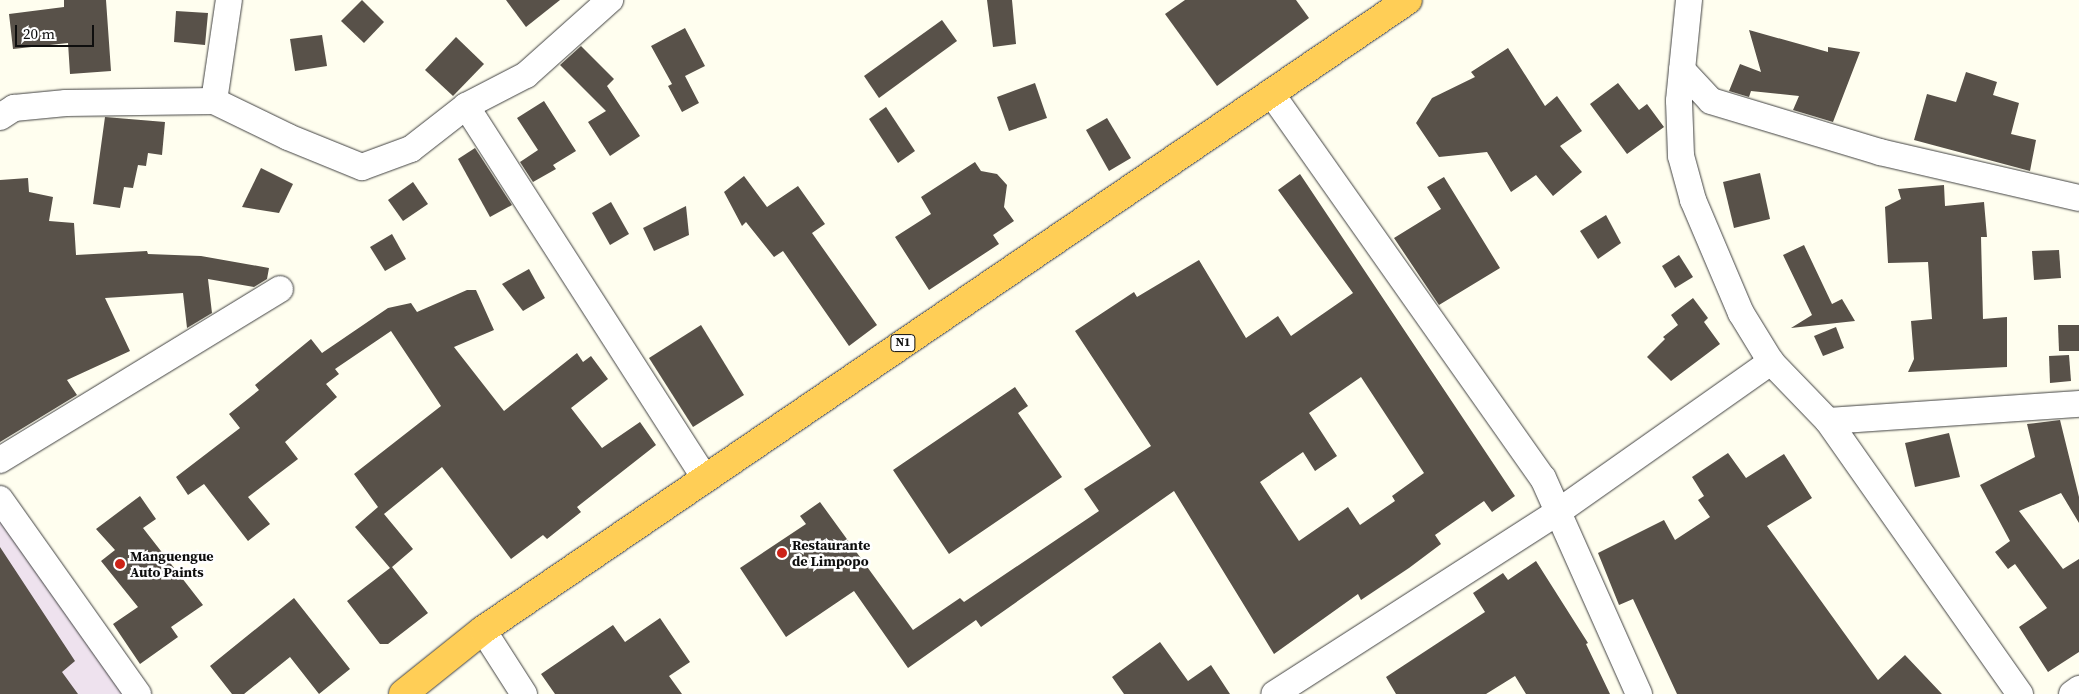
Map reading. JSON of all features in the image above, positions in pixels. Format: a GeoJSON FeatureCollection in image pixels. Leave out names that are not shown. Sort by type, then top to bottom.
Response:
{"type":"FeatureCollection","features":[{"type":"Feature","properties":{"kind":"highway","name":"N1"},"geometry":{"type":"LineString","coordinates":[[403,694],[483,630],[1408,0]]}},
{"type":"Feature","properties":{"kind":"street"},"geometry":{"type":"LineString","coordinates":[[214,101],[229,0]]}},
{"type":"Feature","properties":{"kind":"street"},"geometry":{"type":"LineString","coordinates":[[0,117],[14,108],[66,103],[214,101],[288,137],[362,167],[411,149],[466,106],[526,75],[610,0]]}},
{"type":"Feature","properties":{"kind":"street"},"geometry":{"type":"LineString","coordinates":[[1689,0],[1682,70],[1681,156],[1693,200],[1741,313],[1771,362],[1828,421],[2020,694]]}},
{"type":"Feature","properties":{"kind":"street"},"geometry":{"type":"LineString","coordinates":[[1682,70],[1711,101],[1880,152],[2079,198]]}},
{"type":"Feature","properties":{"kind":"street"},"geometry":{"type":"LineString","coordinates":[[1271,93],[1543,478],[1639,694]]}},
{"type":"Feature","properties":{"kind":"street"},"geometry":{"type":"LineString","coordinates":[[466,106],[705,478]]}},
{"type":"Feature","properties":{"kind":"street"},"geometry":{"type":"LineString","coordinates":[[0,460],[280,289]]}},
{"type":"Feature","properties":{"kind":"street"},"geometry":{"type":"LineString","coordinates":[[1274,694],[1558,512],[1771,362]]}},
{"type":"Feature","properties":{"kind":"street"},"geometry":{"type":"LineString","coordinates":[[1828,421],[2079,404]]}},
{"type":"Feature","properties":{"kind":"street"},"geometry":{"type":"LineString","coordinates":[[0,498],[138,694]]}},
{"type":"Feature","properties":{"kind":"street"},"geometry":{"type":"LineString","coordinates":[[483,630],[524,694]]}},
{"type":"Feature","properties":{"kind":"street"},"geometry":{"type":"LineString","coordinates":[[2072,694],[2079,689]]}},
{"type":"Feature","properties":{"kind":"shaded area"},"geometry":{"type":"Polygon","coordinates":[[[0,510],[135,694],[0,694],[0,510]]]}},
{"type":"Feature","properties":{"kind":"building"},"geometry":{"type":"Polygon","coordinates":[[[64,0],[106,0],[111,71],[70,74],[68,43],[13,49],[9,14],[64,7],[64,0]]]}},
{"type":"Feature","properties":{"kind":"building"},"geometry":{"type":"Polygon","coordinates":[[[362,0],[384,22],[364,43],[341,21],[362,0]]]}},
{"type":"Feature","properties":{"kind":"building"},"geometry":{"type":"Polygon","coordinates":[[[506,0],[560,0],[526,27],[506,0]]]}},
{"type":"Feature","properties":{"kind":"building"},"geometry":{"type":"Polygon","coordinates":[[[987,0],[1012,0],[1016,44],[993,47],[987,0]]]}},
{"type":"Feature","properties":{"kind":"building"},"geometry":{"type":"Polygon","coordinates":[[[1185,0],[1296,0],[1309,18],[1217,86],[1165,14],[1185,0]]]}},
{"type":"Feature","properties":{"kind":"building"},"geometry":{"type":"Polygon","coordinates":[[[176,11],[208,13],[205,45],[174,42],[176,11]]]}},
{"type":"Feature","properties":{"kind":"building"},"geometry":{"type":"Polygon","coordinates":[[[942,20],[957,41],[879,98],[864,76],[942,20]]]}},
{"type":"Feature","properties":{"kind":"building"},"geometry":{"type":"Polygon","coordinates":[[[685,28],[705,66],[685,76],[699,103],[682,112],[668,86],[672,84],[651,46],[685,28]]]}},
{"type":"Feature","properties":{"kind":"building"},"geometry":{"type":"Polygon","coordinates":[[[1749,30],[1828,52],[1828,47],[1860,52],[1833,122],[1793,110],[1799,96],[1751,91],[1749,97],[1729,91],[1740,64],[1761,72],[1749,30]]]}},
{"type":"Feature","properties":{"kind":"building"},"geometry":{"type":"Polygon","coordinates":[[[322,35],[327,66],[295,71],[290,39],[322,35]]]}},
{"type":"Feature","properties":{"kind":"building"},"geometry":{"type":"Polygon","coordinates":[[[456,37],[484,64],[453,96],[425,70],[456,37]]]}},
{"type":"Feature","properties":{"kind":"building"},"geometry":{"type":"Polygon","coordinates":[[[581,46],[614,79],[607,86],[640,136],[610,156],[588,122],[606,111],[560,65],[581,46]]]}},
{"type":"Feature","properties":{"kind":"building"},"geometry":{"type":"Polygon","coordinates":[[[1508,48],[1545,106],[1557,96],[1582,131],[1560,146],[1582,172],[1553,196],[1536,175],[1511,192],[1487,152],[1439,157],[1416,123],[1432,98],[1475,77],[1471,72],[1508,48]]]}},
{"type":"Feature","properties":{"kind":"building"},"geometry":{"type":"Polygon","coordinates":[[[1966,72],[1997,82],[1993,95],[2019,103],[2011,134],[2036,140],[2030,171],[1914,140],[1927,94],[1956,102],[1966,72]]]}},
{"type":"Feature","properties":{"kind":"building"},"geometry":{"type":"Polygon","coordinates":[[[1035,83],[1047,118],[1009,131],[997,97],[1035,83]]]}},
{"type":"Feature","properties":{"kind":"building"},"geometry":{"type":"Polygon","coordinates":[[[1618,83],[1639,110],[1647,104],[1664,127],[1627,154],[1590,104],[1618,83]]]}},
{"type":"Feature","properties":{"kind":"building"},"geometry":{"type":"Polygon","coordinates":[[[544,101],[576,151],[553,165],[556,169],[533,182],[520,162],[538,150],[517,118],[544,101]]]}},
{"type":"Feature","properties":{"kind":"building"},"geometry":{"type":"Polygon","coordinates":[[[886,107],[915,151],[898,163],[869,119],[886,107]]]}},
{"type":"Feature","properties":{"kind":"building"},"geometry":{"type":"Polygon","coordinates":[[[105,117],[165,122],[162,155],[148,153],[146,166],[138,165],[133,188],[124,187],[120,208],[93,204],[105,117]]]}},
{"type":"Feature","properties":{"kind":"building"},"geometry":{"type":"Polygon","coordinates":[[[1107,118],[1131,158],[1109,171],[1086,130],[1107,118]]]}},
{"type":"Feature","properties":{"kind":"building"},"geometry":{"type":"Polygon","coordinates":[[[475,148],[512,205],[490,217],[458,159],[475,148]]]}},
{"type":"Feature","properties":{"kind":"building"},"geometry":{"type":"Polygon","coordinates":[[[975,162],[981,171],[997,174],[1007,185],[1004,207],[1014,221],[993,235],[999,244],[929,290],[895,237],[931,214],[921,197],[975,162]]]}},
{"type":"Feature","properties":{"kind":"building"},"geometry":{"type":"Polygon","coordinates":[[[261,168],[293,184],[279,213],[242,207],[261,168]]]}},
{"type":"Feature","properties":{"kind":"building"},"geometry":{"type":"Polygon","coordinates":[[[1760,173],[1770,219],[1734,228],[1723,182],[1760,173]]]}},
{"type":"Feature","properties":{"kind":"building"},"geometry":{"type":"Polygon","coordinates":[[[1300,174],[1515,496],[1492,512],[1484,501],[1435,535],[1441,544],[1409,568],[1361,600],[1358,594],[1274,654],[1174,491],[981,627],[976,620],[908,668],[854,591],[786,637],[740,568],[806,524],[800,516],[820,502],[913,630],[960,598],[964,602],[1099,511],[1084,489],[1151,446],[1075,331],[1134,292],[1137,297],[1199,260],[1246,338],[1278,316],[1291,336],[1353,293],[1278,190],[1300,174]],[[1361,377],[1309,413],[1337,456],[1315,471],[1303,452],[1260,482],[1299,541],[1348,507],[1360,525],[1395,501],[1392,496],[1424,473],[1361,377]]]}},
{"type":"Feature","properties":{"kind":"building"},"geometry":{"type":"Polygon","coordinates":[[[744,176],[767,207],[798,186],[825,224],[812,233],[877,325],[849,346],[783,251],[774,257],[746,222],[742,226],[724,192],[744,176]]]}},
{"type":"Feature","properties":{"kind":"building"},"geometry":{"type":"Polygon","coordinates":[[[1444,177],[1500,268],[1439,305],[1394,238],[1441,209],[1427,187],[1444,177]]]}},
{"type":"Feature","properties":{"kind":"building"},"geometry":{"type":"Polygon","coordinates":[[[28,178],[29,192],[53,197],[49,221],[74,223],[76,255],[147,251],[148,254],[201,256],[269,268],[267,279],[254,287],[208,279],[212,313],[187,328],[183,293],[105,298],[130,351],[67,380],[77,395],[0,442],[0,180],[28,178]]]}},
{"type":"Feature","properties":{"kind":"building"},"geometry":{"type":"Polygon","coordinates":[[[413,182],[428,204],[403,221],[388,200],[413,182]]]}},
{"type":"Feature","properties":{"kind":"building"},"geometry":{"type":"Polygon","coordinates":[[[1944,185],[1945,206],[1984,202],[1987,237],[1981,237],[1983,319],[2007,317],[2007,367],[1908,372],[1914,359],[1911,321],[1932,319],[1928,262],[1888,263],[1885,207],[1901,199],[1898,189],[1944,185]]]}},
{"type":"Feature","properties":{"kind":"building"},"geometry":{"type":"Polygon","coordinates":[[[611,202],[629,234],[610,245],[592,213],[611,202]]]}},
{"type":"Feature","properties":{"kind":"building"},"geometry":{"type":"Polygon","coordinates":[[[686,206],[689,235],[654,251],[643,228],[686,206]]]}},
{"type":"Feature","properties":{"kind":"building"},"geometry":{"type":"Polygon","coordinates":[[[1606,215],[1621,243],[1598,259],[1580,231],[1606,215]]]}},
{"type":"Feature","properties":{"kind":"building"},"geometry":{"type":"Polygon","coordinates":[[[392,234],[406,259],[385,271],[370,247],[392,234]]]}},
{"type":"Feature","properties":{"kind":"building"},"geometry":{"type":"Polygon","coordinates":[[[1804,245],[1832,304],[1842,299],[1855,321],[1791,328],[1812,315],[1783,255],[1804,245]]]}},
{"type":"Feature","properties":{"kind":"building"},"geometry":{"type":"Polygon","coordinates":[[[2059,250],[2061,278],[2034,280],[2032,251],[2059,250]]]}},
{"type":"Feature","properties":{"kind":"building"},"geometry":{"type":"Polygon","coordinates":[[[1679,255],[1693,277],[1675,288],[1662,266],[1679,255]]]}},
{"type":"Feature","properties":{"kind":"building"},"geometry":{"type":"Polygon","coordinates":[[[529,269],[545,298],[523,311],[502,284],[529,269]]]}},
{"type":"Feature","properties":{"kind":"building"},"geometry":{"type":"Polygon","coordinates":[[[467,290],[476,290],[494,330],[454,347],[504,411],[577,353],[583,362],[591,356],[608,379],[571,408],[602,448],[640,422],[656,445],[577,507],[581,512],[547,539],[543,535],[511,559],[442,467],[384,514],[413,549],[392,567],[428,613],[388,644],[380,644],[347,601],[390,568],[355,527],[378,507],[354,474],[441,406],[391,331],[335,369],[339,374],[326,384],[337,397],[285,442],[298,459],[248,497],[270,524],[248,541],[204,484],[188,495],[176,477],[240,428],[229,414],[259,390],[255,385],[311,339],[322,353],[388,308],[411,303],[417,312],[467,290]]]}},
{"type":"Feature","properties":{"kind":"building"},"geometry":{"type":"Polygon","coordinates":[[[1693,298],[1708,318],[1704,322],[1720,344],[1671,381],[1647,357],[1665,339],[1663,337],[1678,325],[1671,315],[1693,298]]]}},
{"type":"Feature","properties":{"kind":"building"},"geometry":{"type":"Polygon","coordinates":[[[701,325],[744,395],[693,427],[649,358],[701,325]]]}},
{"type":"Feature","properties":{"kind":"building"},"geometry":{"type":"Polygon","coordinates":[[[2058,325],[2079,325],[2079,351],[2059,351],[2058,325]]]}},
{"type":"Feature","properties":{"kind":"building"},"geometry":{"type":"Polygon","coordinates":[[[1836,327],[1844,348],[1823,356],[1814,336],[1836,327]]]}},
{"type":"Feature","properties":{"kind":"building"},"geometry":{"type":"Polygon","coordinates":[[[2069,355],[2071,381],[2050,383],[2049,356],[2069,355]]]}},
{"type":"Feature","properties":{"kind":"building"},"geometry":{"type":"Polygon","coordinates":[[[1015,387],[1028,406],[1018,413],[1062,477],[949,554],[893,470],[1015,387]]]}},
{"type":"Feature","properties":{"kind":"building"},"geometry":{"type":"Polygon","coordinates":[[[2060,420],[2079,497],[2079,523],[2061,493],[2019,511],[2063,569],[2079,559],[2079,652],[2048,672],[2019,627],[2047,608],[2015,564],[2008,569],[1995,552],[2010,541],[1980,485],[2035,457],[2027,424],[2060,420]]]}},
{"type":"Feature","properties":{"kind":"building"},"geometry":{"type":"Polygon","coordinates":[[[1949,433],[1960,477],[1915,487],[1905,443],[1949,433]]]}},
{"type":"Feature","properties":{"kind":"building"},"geometry":{"type":"Polygon","coordinates":[[[1728,453],[1746,478],[1784,454],[1812,498],[1767,526],[1878,680],[1905,655],[1942,694],[1677,694],[1633,599],[1619,605],[1598,553],[1664,520],[1675,540],[1710,517],[1698,500],[1704,496],[1692,477],[1728,453]]]}},
{"type":"Feature","properties":{"kind":"building"},"geometry":{"type":"Polygon","coordinates":[[[140,496],[156,519],[143,528],[203,605],[171,627],[178,637],[140,664],[113,624],[138,607],[101,561],[115,550],[96,529],[140,496]]]}},
{"type":"Feature","properties":{"kind":"building"},"geometry":{"type":"Polygon","coordinates":[[[0,547],[75,661],[62,672],[78,694],[0,694],[0,547]]]}},
{"type":"Feature","properties":{"kind":"building"},"geometry":{"type":"Polygon","coordinates":[[[1536,561],[1588,643],[1586,644],[1610,694],[1526,694],[1515,676],[1486,694],[1396,694],[1386,677],[1485,612],[1473,593],[1503,573],[1508,580],[1536,561]]]}},
{"type":"Feature","properties":{"kind":"building"},"geometry":{"type":"Polygon","coordinates":[[[294,598],[350,669],[319,694],[290,657],[244,694],[232,694],[210,666],[294,598]]]}},
{"type":"Feature","properties":{"kind":"building"},"geometry":{"type":"Polygon","coordinates":[[[660,618],[690,662],[669,676],[682,694],[555,694],[541,674],[613,625],[625,642],[660,618]]]}},
{"type":"Feature","properties":{"kind":"building"},"geometry":{"type":"Polygon","coordinates":[[[1160,642],[1188,681],[1211,665],[1230,694],[1124,694],[1112,677],[1160,642]]]}},
{"type":"Feature","properties":{"kind":"place","name":"Restaurante de Limpopo"},"geometry":{"type":"Point","coordinates":[782,553]}},
{"type":"Feature","properties":{"kind":"place","name":"Manguengue Auto Paints"},"geometry":{"type":"Point","coordinates":[120,564]}}]}
